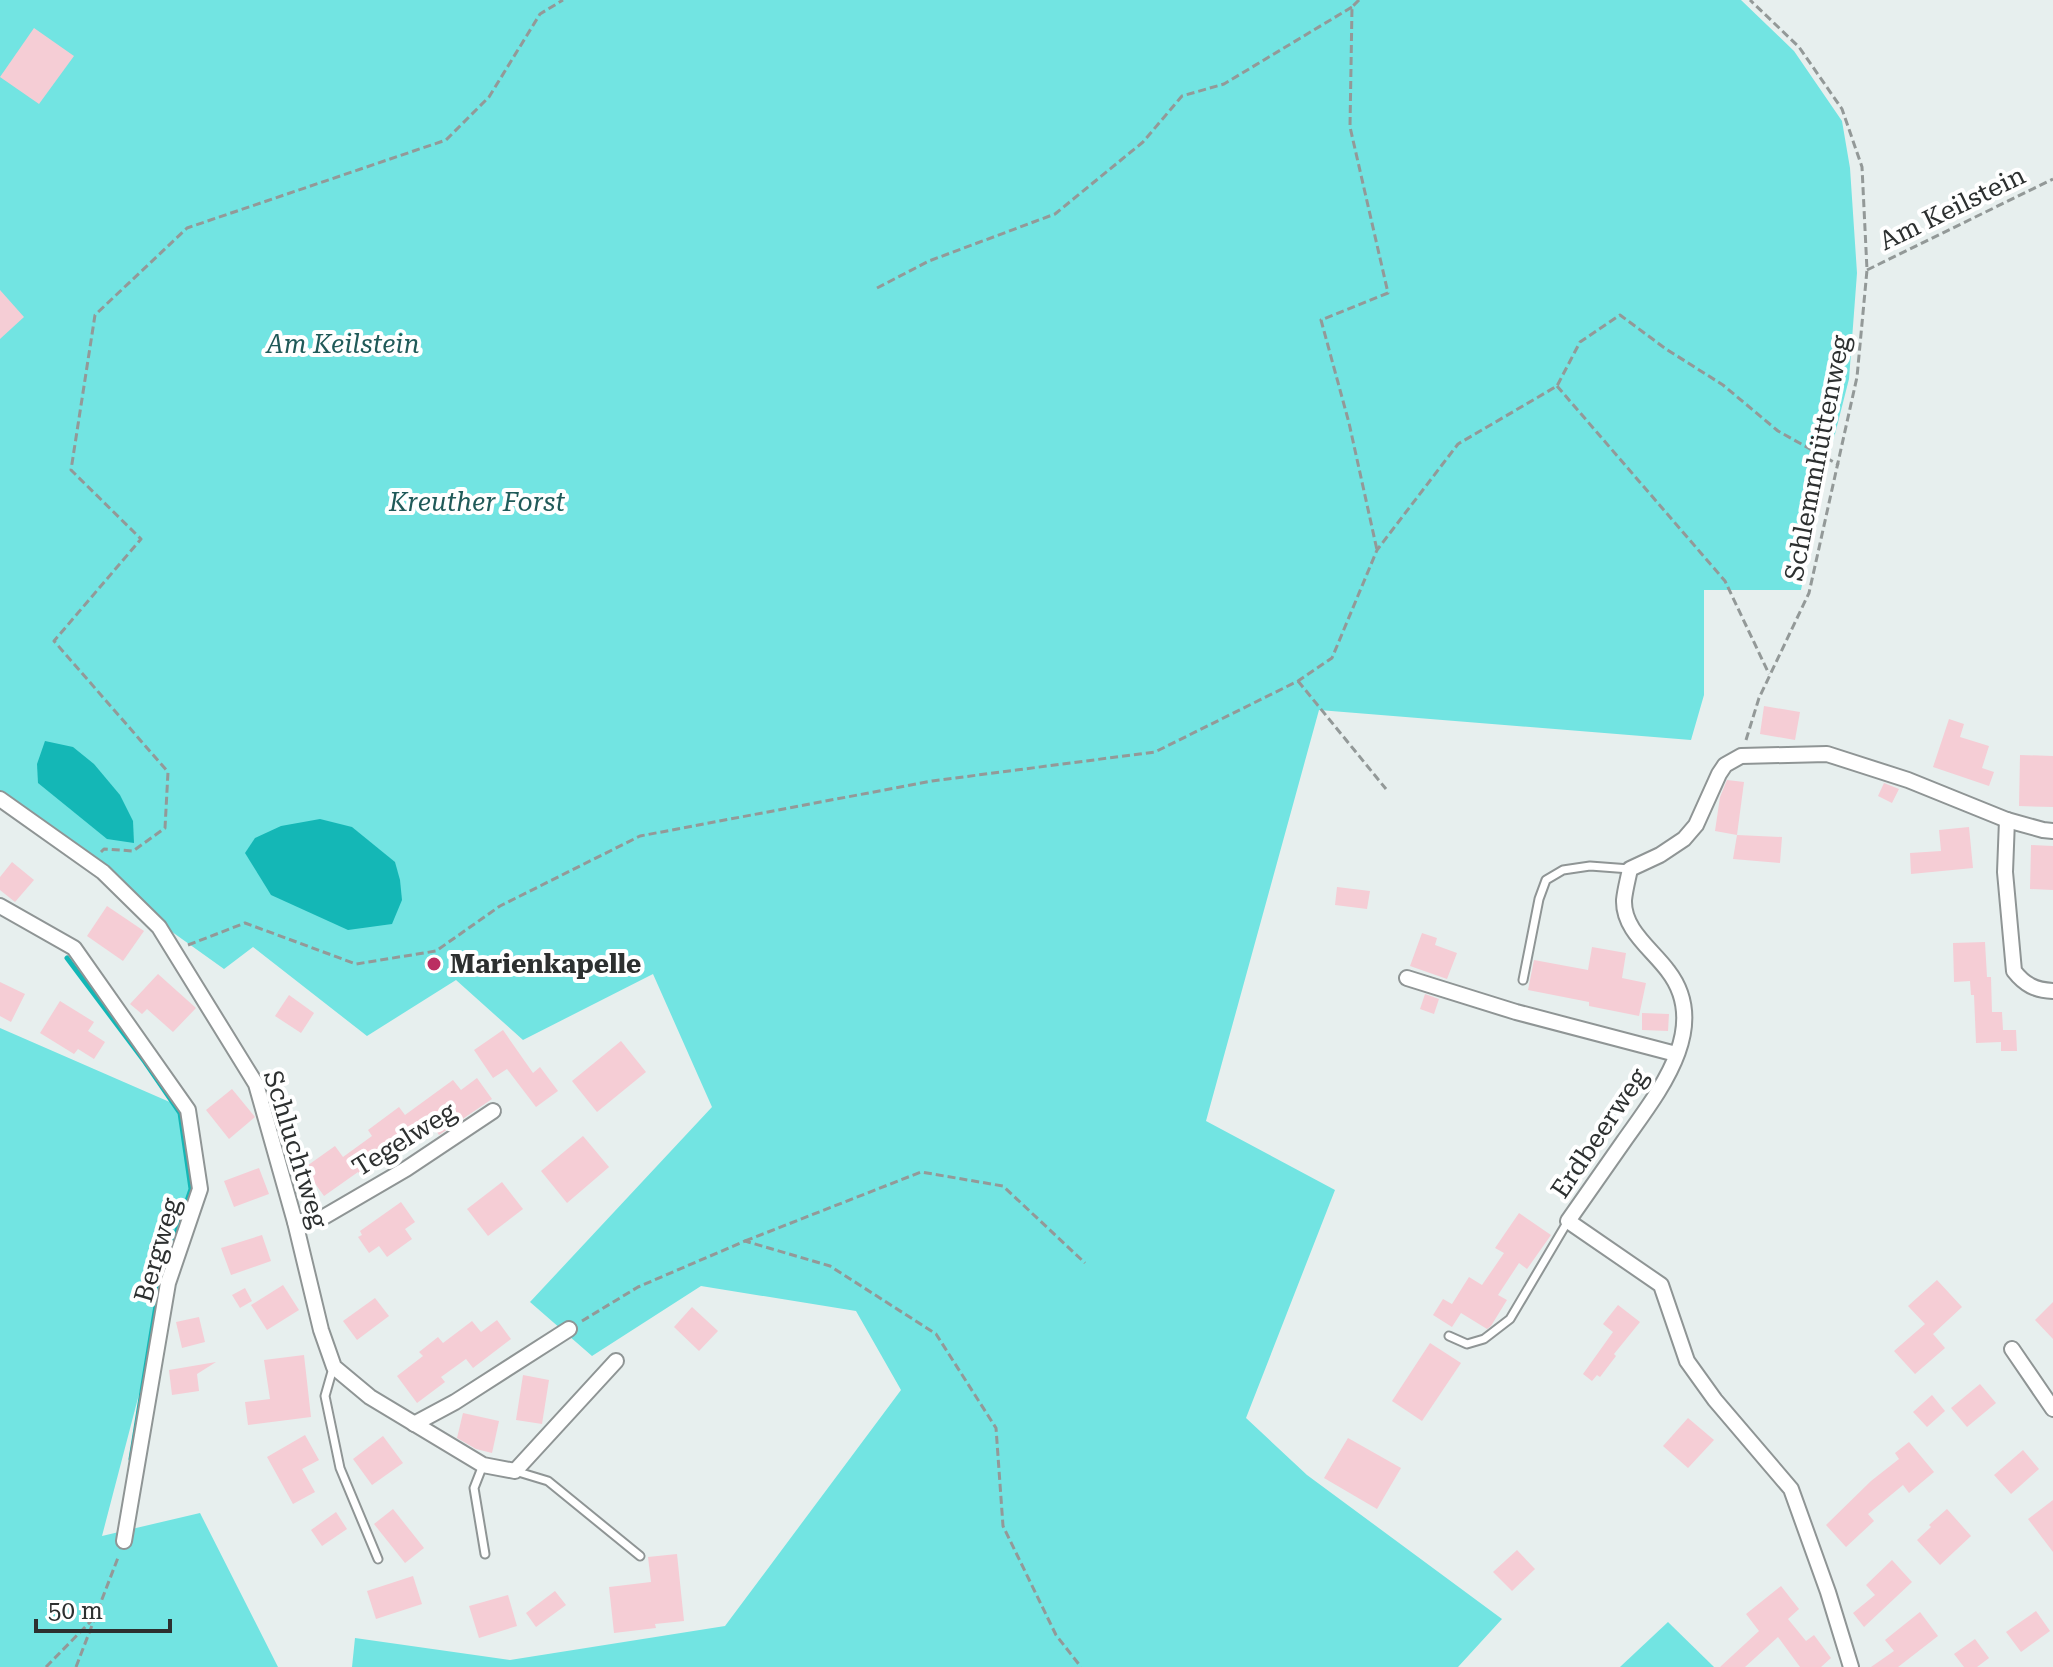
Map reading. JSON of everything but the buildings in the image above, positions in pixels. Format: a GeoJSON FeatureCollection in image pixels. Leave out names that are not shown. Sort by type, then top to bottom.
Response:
{"type":"FeatureCollection","features":[{"type":"Feature","properties":{"kind":"street"},"geometry":{"type":"LineString","coordinates":[[1630,869],[1684,839],[1696,825],[1725,765],[1741,756],[1827,754],[1908,780],[2007,820],[2053,831]]}},
{"type":"Feature","properties":{"kind":"street","name":"Schluchtweg"},"geometry":{"type":"LineString","coordinates":[[0,799],[103,872],[159,927],[256,1084],[295,1222],[321,1330],[334,1367]]}},
{"type":"Feature","properties":{"kind":"street"},"geometry":{"type":"LineString","coordinates":[[2007,820],[2005,872],[2014,971],[2024,983],[2038,990],[2053,991]]}},
{"type":"Feature","properties":{"kind":"street","name":"Erdbeerweg"},"geometry":{"type":"LineString","coordinates":[[1630,869],[1624,902],[1630,923],[1679,989],[1685,1009],[1683,1037],[1666,1081],[1568,1221],[1661,1285],[1687,1361],[1715,1400],[1791,1489],[1851,1667]]}},
{"type":"Feature","properties":{"kind":"street","name":"Bergweg"},"geometry":{"type":"LineString","coordinates":[[0,906],[74,948],[188,1110],[200,1189],[168,1283],[124,1541]]}},
{"type":"Feature","properties":{"kind":"street"},"geometry":{"type":"LineString","coordinates":[[1407,978],[1516,1012],[1676,1054]]}},
{"type":"Feature","properties":{"kind":"street","name":"Tegelweg"},"geometry":{"type":"LineString","coordinates":[[295,1222],[322,1218],[406,1169],[493,1111]]}},
{"type":"Feature","properties":{"kind":"street"},"geometry":{"type":"LineString","coordinates":[[414,1424],[455,1402],[569,1329]]}},
{"type":"Feature","properties":{"kind":"street"},"geometry":{"type":"LineString","coordinates":[[2012,1349],[2052,1405]]}},
{"type":"Feature","properties":{"kind":"street"},"geometry":{"type":"LineString","coordinates":[[334,1367],[370,1397],[483,1465],[515,1471],[616,1361]]}},
{"type":"Feature","properties":{"kind":"lane"},"geometry":{"type":"LineString","coordinates":[[1523,980],[1539,899],[1546,880],[1563,870],[1590,866],[1630,869]]}},
{"type":"Feature","properties":{"kind":"lane"},"geometry":{"type":"LineString","coordinates":[[1449,1336],[1467,1344],[1484,1339],[1510,1319],[1568,1221]]}},
{"type":"Feature","properties":{"kind":"lane"},"geometry":{"type":"LineString","coordinates":[[334,1367],[325,1396],[340,1468],[378,1559]]}},
{"type":"Feature","properties":{"kind":"lane"},"geometry":{"type":"LineString","coordinates":[[483,1465],[474,1488],[485,1554]]}},
{"type":"Feature","properties":{"kind":"lane"},"geometry":{"type":"LineString","coordinates":[[515,1471],[548,1481],[640,1556]]}},
{"type":"Feature","properties":{"kind":"path"},"geometry":{"type":"LineString","coordinates":[[89,862],[104,849],[133,851],[165,828],[168,772],[54,641],[141,539],[71,470],[95,315],[187,228],[446,140],[489,97],[540,14],[563,0]]}},
{"type":"Feature","properties":{"kind":"path"},"geometry":{"type":"LineString","coordinates":[[877,288],[929,261],[1055,214],[1143,142],[1182,96],[1224,84],[1359,0]]}},
{"type":"Feature","properties":{"kind":"path","name":"Schlemmhüttenweg"},"geometry":{"type":"LineString","coordinates":[[1741,756],[1759,698],[1809,593],[1857,377],[1867,270],[1862,167],[1842,109],[1799,47],[1750,0]]}},
{"type":"Feature","properties":{"kind":"path"},"geometry":{"type":"LineString","coordinates":[[1352,7],[1350,127],[1388,293],[1321,320],[1349,423],[1377,550]]}},
{"type":"Feature","properties":{"kind":"path","name":"Am Keilstein"},"geometry":{"type":"LineString","coordinates":[[1867,270],[2053,179]]}},
{"type":"Feature","properties":{"kind":"path"},"geometry":{"type":"LineString","coordinates":[[174,950],[245,923],[356,964],[436,951],[500,906],[640,836],[932,781],[1155,752],[1298,681],[1332,658],[1377,550],[1458,444],[1557,386],[1580,342],[1620,315],[1723,385],[1778,431],[1839,465]]}},
{"type":"Feature","properties":{"kind":"path"},"geometry":{"type":"LineString","coordinates":[[1557,386],[1725,581],[1770,675]]}},
{"type":"Feature","properties":{"kind":"path"},"geometry":{"type":"LineString","coordinates":[[1298,681],[1386,789]]}},
{"type":"Feature","properties":{"kind":"path"},"geometry":{"type":"LineString","coordinates":[[569,1329],[638,1287],[921,1172],[1003,1186],[1085,1263]]}},
{"type":"Feature","properties":{"kind":"path"},"geometry":{"type":"LineString","coordinates":[[745,1241],[830,1266],[936,1334],[996,1428],[1003,1526],[1056,1635],[1081,1667]]}},
{"type":"Feature","properties":{"kind":"path"},"geometry":{"type":"LineString","coordinates":[[76,1667],[124,1541]]}},
{"type":"Feature","properties":{"kind":"path"},"geometry":{"type":"LineString","coordinates":[[46,1667],[94,1618]]}},
{"type":"Feature","properties":{"kind":"green space","name":"Kreuther Forst"},"geometry":{"type":"Polygon","coordinates":[[[0,0],[1741,0],[1794,51],[1842,121],[1850,168],[1857,273],[1849,379],[1821,489],[1801,590],[1704,590],[1704,695],[1691,740],[1319,710],[1206,1121],[1335,1190],[1246,1418],[1307,1475],[1502,1619],[1458,1667],[352,1667],[355,1638],[510,1660],[725,1626],[901,1390],[856,1311],[701,1286],[592,1356],[530,1302],[712,1107],[653,974],[523,1040],[456,980],[367,1036],[253,947],[224,969],[0,799],[0,0]]]}},
{"type":"Feature","properties":{"kind":"green space"},"geometry":{"type":"Polygon","coordinates":[[[0,1028],[188,1110],[200,1189],[168,1283],[102,1536],[200,1513],[278,1667],[0,1667],[0,1028]]]}},
{"type":"Feature","properties":{"kind":"green space"},"geometry":{"type":"Polygon","coordinates":[[[1668,1622],[1714,1667],[1620,1667],[1668,1622]]]}},
{"type":"Feature","properties":{"kind":"shaded area"},"geometry":{"type":"Polygon","coordinates":[[[45,741],[73,747],[94,764],[120,795],[133,821],[134,843],[107,839],[38,783],[37,764],[45,741]]]}},
{"type":"Feature","properties":{"kind":"shaded area"},"geometry":{"type":"Polygon","coordinates":[[[320,819],[352,827],[395,862],[402,900],[392,924],[348,930],[271,895],[245,853],[255,838],[281,826],[320,819]]]}},
{"type":"Feature","properties":{"kind":"waterway"},"geometry":{"type":"LineString","coordinates":[[67,958],[180,1113],[191,1189],[160,1281],[131,1459]]}},
{"type":"Feature","properties":{"kind":"place","name":"Marienkapelle"},"geometry":{"type":"Point","coordinates":[434,964]}}]}
